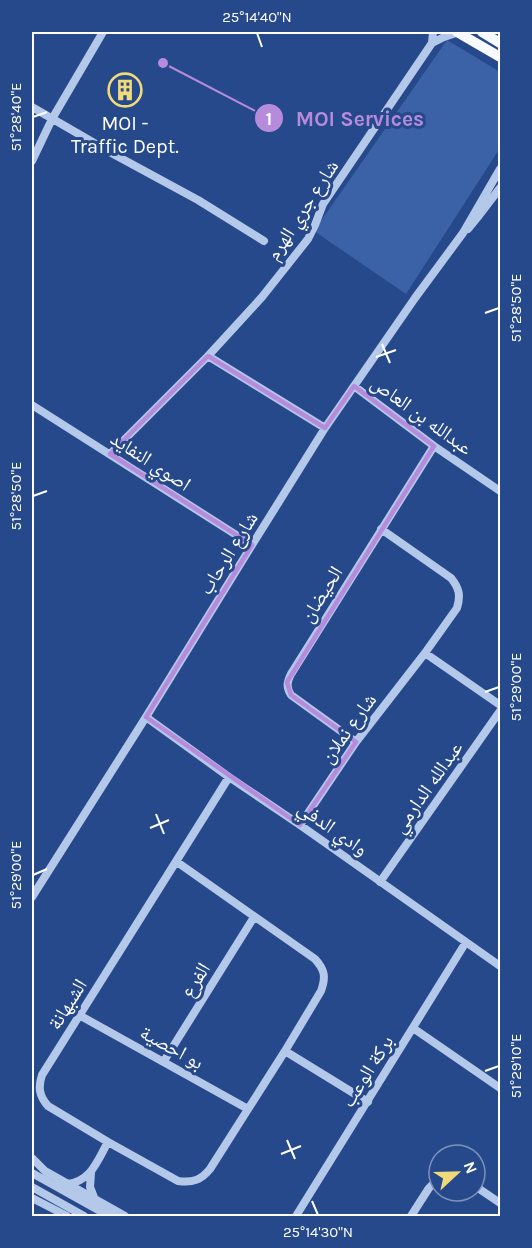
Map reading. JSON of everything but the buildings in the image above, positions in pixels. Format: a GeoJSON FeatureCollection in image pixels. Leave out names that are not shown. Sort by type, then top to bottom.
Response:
{"type":"FeatureCollection","features":[{"type":"Feature","properties":{"kind":"main road"},"geometry":{"type":"LineString","coordinates":[[458,32],[501,57]]}},
{"type":"Feature","properties":{"kind":"main road"},"geometry":{"type":"LineString","coordinates":[[482,32],[501,42]]}},
{"type":"Feature","properties":{"kind":"street"},"geometry":{"type":"LineString","coordinates":[[32,160],[52,118],[103,32]]}},
{"type":"Feature","properties":{"kind":"street","name":"شارع جري الهرم"},"geometry":{"type":"LineString","coordinates":[[110,454],[208,356],[262,297],[308,239],[323,204],[432,43],[433,32]]}},
{"type":"Feature","properties":{"kind":"street"},"geometry":{"type":"LineString","coordinates":[[432,43],[458,32]]}},
{"type":"Feature","properties":{"kind":"street"},"geometry":{"type":"LineString","coordinates":[[32,107],[198,200],[264,241]]}},
{"type":"Feature","properties":{"kind":"street","name":"شارع الرحاب"},"geometry":{"type":"LineString","coordinates":[[32,897],[325,428],[463,233],[501,169]]}},
{"type":"Feature","properties":{"kind":"street","name":"شارع الرحاب"},"geometry":{"type":"LineString","coordinates":[[463,233],[474,223],[501,188]]}},
{"type":"Feature","properties":{"kind":"street"},"geometry":{"type":"LineString","coordinates":[[208,356],[325,428]]}},
{"type":"Feature","properties":{"kind":"street","name":"عبدالله بن العاص"},"geometry":{"type":"LineString","coordinates":[[354,386],[501,491]]}},
{"type":"Feature","properties":{"kind":"street","name":"اصوي النفايد"},"geometry":{"type":"LineString","coordinates":[[32,405],[252,545]]}},
{"type":"Feature","properties":{"kind":"street","name":"الحيضان"},"geometry":{"type":"LineString","coordinates":[[356,742],[291,695],[287,682],[435,446]]}},
{"type":"Feature","properties":{"kind":"street","name":"شارع نملان"},"geometry":{"type":"LineString","coordinates":[[300,825],[356,742],[457,608],[460,599],[457,585],[451,578],[381,529]]}},
{"type":"Feature","properties":{"kind":"street"},"geometry":{"type":"LineString","coordinates":[[425,653],[501,705]]}},
{"type":"Feature","properties":{"kind":"street","name":"عبدالله الدارمي"},"geometry":{"type":"LineString","coordinates":[[380,882],[501,711]]}},
{"type":"Feature","properties":{"kind":"street","name":"وادي الدفي"},"geometry":{"type":"LineString","coordinates":[[146,717],[228,777],[501,966]]}},
{"type":"Feature","properties":{"kind":"street","name":"الشبهانة"},"geometry":{"type":"LineString","coordinates":[[177,862],[315,959],[324,973],[325,982],[285,1051],[210,1169],[196,1181],[188,1182],[178,1181],[48,1106],[42,1099],[39,1084],[42,1075],[228,777]]}},
{"type":"Feature","properties":{"kind":"street","name":"الفرع"},"geometry":{"type":"LineString","coordinates":[[164,1061],[254,917]]}},
{"type":"Feature","properties":{"kind":"street","name":"بركة الوعب"},"geometry":{"type":"LineString","coordinates":[[296,1216],[466,942]]}},
{"type":"Feature","properties":{"kind":"street","name":"بو احصية"},"geometry":{"type":"LineString","coordinates":[[79,1015],[248,1109]]}},
{"type":"Feature","properties":{"kind":"street"},"geometry":{"type":"LineString","coordinates":[[413,1028],[501,1088]]}},
{"type":"Feature","properties":{"kind":"street"},"geometry":{"type":"LineString","coordinates":[[285,1051],[368,1102]]}},
{"type":"Feature","properties":{"kind":"street"},"geometry":{"type":"LineString","coordinates":[[95,1200],[90,1187],[91,1173],[108,1142]]}},
{"type":"Feature","properties":{"kind":"street"},"geometry":{"type":"LineString","coordinates":[[32,1158],[45,1171],[125,1216]]}},
{"type":"Feature","properties":{"kind":"street"},"geometry":{"type":"LineString","coordinates":[[32,1173],[109,1216]]}},
{"type":"Feature","properties":{"kind":"street"},"geometry":{"type":"LineString","coordinates":[[68,1184],[91,1173]]}},
{"type":"Feature","properties":{"kind":"street"},"geometry":{"type":"LineString","coordinates":[[32,1187],[84,1216]]}},
{"type":"Feature","properties":{"kind":"street"},"geometry":{"type":"LineString","coordinates":[[411,1216],[427,1191]]}},
{"type":"Feature","properties":{"kind":"street"},"geometry":{"type":"LineString","coordinates":[[487,1194],[501,1203]]}},
{"type":"Feature","properties":{"kind":"street"},"geometry":{"type":"LineString","coordinates":[[32,1198],[59,1214],[67,1216]]}},
{"type":"Feature","properties":{"kind":"highlighted area"},"geometry":{"type":"Polygon","coordinates":[[[208,356],[325,428],[354,386],[434,446],[287,682],[291,695],[356,742],[300,825],[146,717],[252,545],[110,454],[208,356]]]}},
{"type":"Feature","properties":{"kind":"shaded area"},"geometry":{"type":"Polygon","coordinates":[[[447,40],[500,72],[500,148],[406,294],[314,231],[447,40]]]}},
{"type":"Feature","properties":{"kind":"place","name":"MOI Services"},"geometry":{"type":"Point","coordinates":[163,63]}},
{"type":"Feature","properties":{"kind":"place","name":"MOI - Traffic Dept."},"geometry":{"type":"Point","coordinates":[125,90]}}]}
